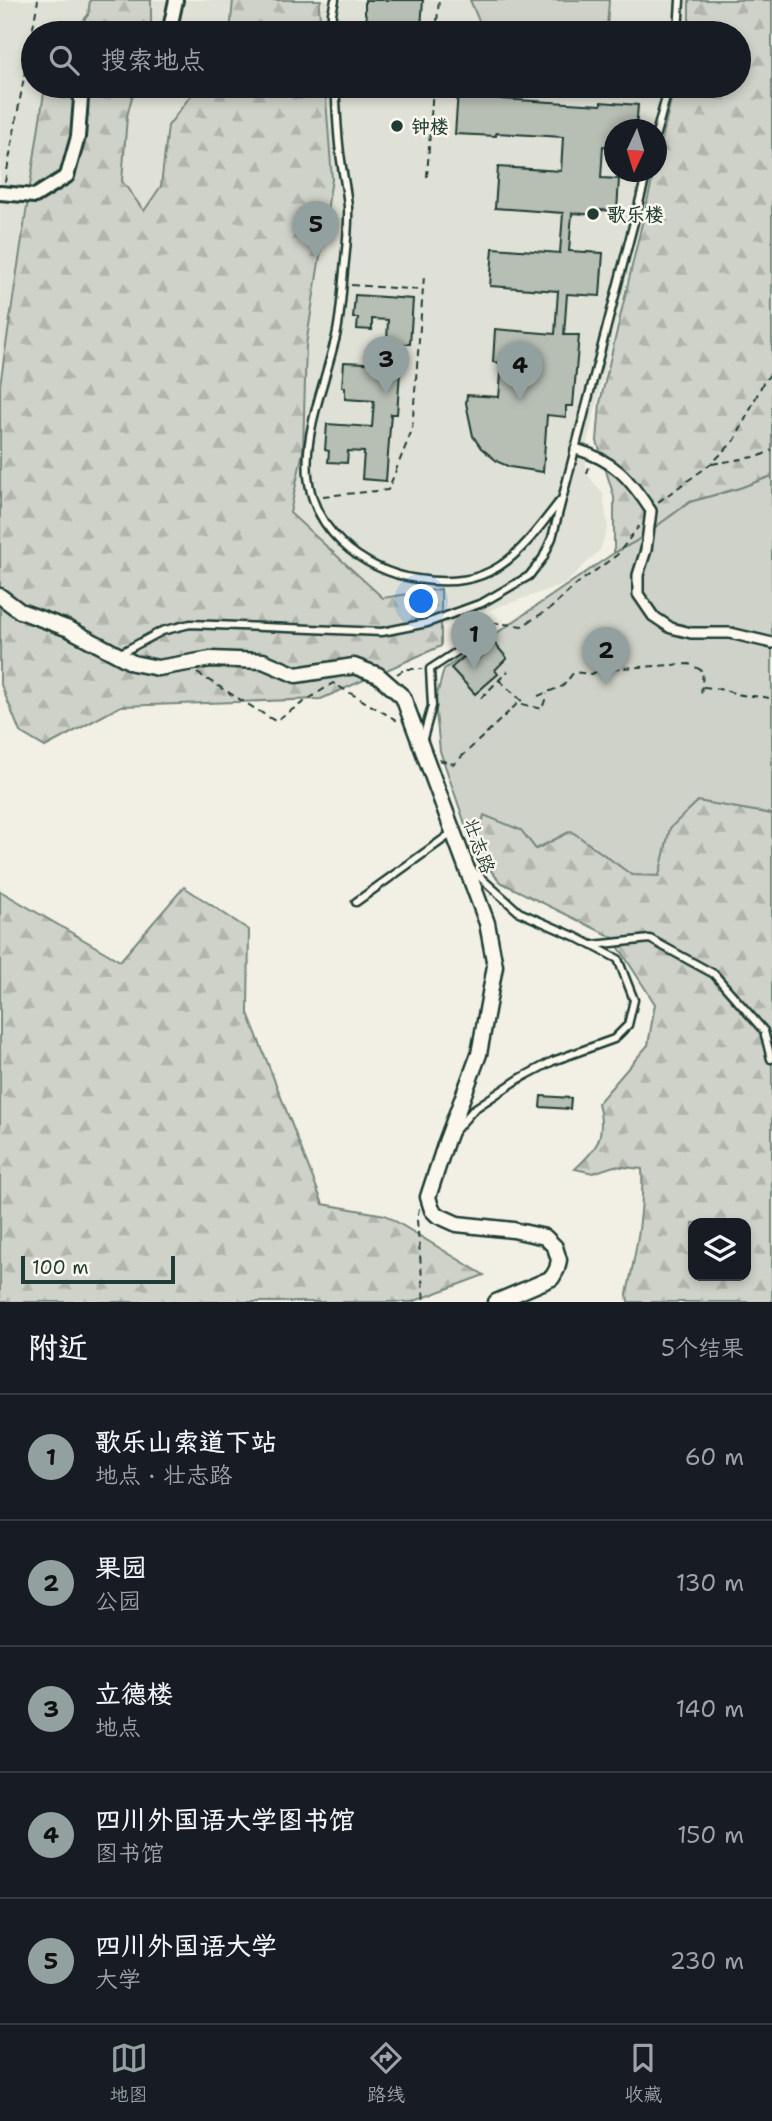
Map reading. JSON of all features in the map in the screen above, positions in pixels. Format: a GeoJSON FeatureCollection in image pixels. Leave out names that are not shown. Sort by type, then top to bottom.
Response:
{"type":"FeatureCollection","features":[{"type":"Feature","properties":{"kind":"street"},"geometry":{"type":"LineString","coordinates":[[172,21],[176,0]]}},
{"type":"Feature","properties":{"kind":"street"},"geometry":{"type":"LineString","coordinates":[[1,193],[35,196],[67,176],[78,138],[81,98]]}},
{"type":"Feature","properties":{"kind":"street"},"geometry":{"type":"LineString","coordinates":[[576,449],[609,463],[632,483],[651,511],[646,550],[638,575],[638,594],[653,616],[671,628],[691,633],[730,633],[772,643]]}},
{"type":"Feature","properties":{"kind":"street","name":"壮志路"},"geometry":{"type":"LineString","coordinates":[[0,596],[20,611],[69,629],[133,663],[158,668],[211,659],[263,661],[296,675],[354,666],[378,675],[403,697],[487,923],[495,966],[480,1054],[428,1197],[437,1215],[457,1224],[513,1230],[545,1237],[555,1247],[559,1260],[552,1278],[496,1302]]}},
{"type":"Feature","properties":{"kind":"lane"},"geometry":{"type":"LineString","coordinates":[[332,21],[335,0]]}},
{"type":"Feature","properties":{"kind":"lane"},"geometry":{"type":"LineString","coordinates":[[679,21],[680,0]]}},
{"type":"Feature","properties":{"kind":"lane"},"geometry":{"type":"LineString","coordinates":[[336,98],[340,158],[348,205],[339,324],[309,434],[307,470],[311,497],[319,515],[330,532],[365,560],[404,577],[452,581],[489,573],[505,564],[532,537],[564,496]]}},
{"type":"Feature","properties":{"kind":"lane"},"geometry":{"type":"LineString","coordinates":[[660,119],[666,98]]}},
{"type":"Feature","properties":{"kind":"lane"},"geometry":{"type":"LineString","coordinates":[[117,655],[162,631],[190,625],[382,632],[427,623],[482,603],[529,576],[548,548],[564,496],[644,182]]}},
{"type":"Feature","properties":{"kind":"lane"},"geometry":{"type":"LineString","coordinates":[[421,746],[432,706],[430,669],[481,636]]}},
{"type":"Feature","properties":{"kind":"lane"},"geometry":{"type":"LineString","coordinates":[[356,902],[453,832]]}},
{"type":"Feature","properties":{"kind":"lane"},"geometry":{"type":"LineString","coordinates":[[446,1142],[474,1109],[519,1079],[554,1061],[614,1039],[628,1025],[634,1000],[618,959],[519,912],[465,864]]}},
{"type":"Feature","properties":{"kind":"lane"},"geometry":{"type":"LineString","coordinates":[[591,945],[650,939],[714,974],[764,1031],[771,1059]]}},
{"type":"Feature","properties":{"kind":"path"},"geometry":{"type":"LineString","coordinates":[[34,21],[38,0]]}},
{"type":"Feature","properties":{"kind":"path"},"geometry":{"type":"LineString","coordinates":[[437,21],[439,0]]}},
{"type":"Feature","properties":{"kind":"path"},"geometry":{"type":"LineString","coordinates":[[1,193],[21,89]]}},
{"type":"Feature","properties":{"kind":"path"},"geometry":{"type":"LineString","coordinates":[[427,177],[432,98]]}},
{"type":"Feature","properties":{"kind":"path"},"geometry":{"type":"LineString","coordinates":[[311,497],[388,491],[412,430],[424,276]]}},
{"type":"Feature","properties":{"kind":"path"},"geometry":{"type":"LineString","coordinates":[[342,285],[423,290]]}},
{"type":"Feature","properties":{"kind":"path"},"geometry":{"type":"LineString","coordinates":[[481,636],[487,622],[522,626],[551,608],[578,583],[617,555],[660,499],[674,492],[711,464],[735,440],[772,372]]}},
{"type":"Feature","properties":{"kind":"path"},"geometry":{"type":"LineString","coordinates":[[711,464],[760,456],[772,450]]}},
{"type":"Feature","properties":{"kind":"path"},"geometry":{"type":"LineString","coordinates":[[192,662],[197,674],[275,721],[333,683],[396,720],[402,731]]}},
{"type":"Feature","properties":{"kind":"path"},"geometry":{"type":"LineString","coordinates":[[538,696],[563,686],[574,673],[591,674],[605,669],[689,664],[703,671],[701,698]]}},
{"type":"Feature","properties":{"kind":"path"},"geometry":{"type":"LineString","coordinates":[[397,674],[405,668],[430,669]]}},
{"type":"Feature","properties":{"kind":"path"},"geometry":{"type":"LineString","coordinates":[[481,698],[508,671]]}},
{"type":"Feature","properties":{"kind":"path"},"geometry":{"type":"LineString","coordinates":[[499,680],[526,705]]}},
{"type":"Feature","properties":{"kind":"path"},"geometry":{"type":"LineString","coordinates":[[702,687],[724,689],[740,695],[758,694],[772,699]]}},
{"type":"Feature","properties":{"kind":"path"},"geometry":{"type":"LineString","coordinates":[[441,760],[454,764],[518,703],[542,709],[547,693]]}},
{"type":"Feature","properties":{"kind":"path"},"geometry":{"type":"LineString","coordinates":[[418,1210],[424,1302]]}},
{"type":"Feature","properties":{"kind":"shaded area"},"geometry":{"type":"Polygon","coordinates":[[[0,0],[689,0],[689,21],[21,21],[21,98],[670,98],[665,119],[604,119],[604,182],[651,182],[585,452],[587,474],[603,494],[608,527],[600,550],[565,584],[427,632],[12,573],[0,346],[0,0]]]}},
{"type":"Feature","properties":{"kind":"green space"},"geometry":{"type":"Polygon","coordinates":[[[90,0],[151,0],[151,21],[83,21],[88,15],[90,0]]]}},
{"type":"Feature","properties":{"kind":"green space"},"geometry":{"type":"Polygon","coordinates":[[[233,0],[321,0],[320,21],[231,21],[233,0]]]}},
{"type":"Feature","properties":{"kind":"green space"},"geometry":{"type":"Polygon","coordinates":[[[470,0],[609,0],[607,21],[479,21],[470,0]]]}},
{"type":"Feature","properties":{"kind":"green space"},"geometry":{"type":"Polygon","coordinates":[[[689,0],[772,0],[772,476],[690,502],[635,542],[614,553],[614,497],[597,441],[600,403],[652,182],[667,182],[667,119],[671,98],[751,98],[751,21],[689,21],[689,0]]]}},
{"type":"Feature","properties":{"kind":"green space"},"geometry":{"type":"Polygon","coordinates":[[[43,98],[132,98],[127,116],[122,181],[144,211],[161,186],[168,126],[189,98],[326,98],[332,179],[306,345],[303,451],[290,513],[383,598],[441,589],[441,646],[321,699],[121,706],[45,747],[20,732],[0,682],[0,385],[43,98]]]}},
{"type":"Feature","properties":{"kind":"green space"},"geometry":{"type":"Polygon","coordinates":[[[772,476],[772,814],[698,801],[670,828],[659,876],[632,875],[571,831],[536,849],[521,830],[484,815],[474,850],[440,751],[435,702],[444,669],[614,553],[635,542],[690,502],[772,476]]]}},
{"type":"Feature","properties":{"kind":"green space"},"geometry":{"type":"Polygon","coordinates":[[[698,801],[772,814],[772,1302],[628,1302],[627,1294],[641,1217],[642,1169],[614,1166],[593,1173],[575,1169],[599,1140],[601,1124],[598,1103],[648,1045],[655,1004],[612,937],[500,882],[474,850],[484,815],[521,830],[536,849],[571,831],[670,827],[698,801]]]}},
{"type":"Feature","properties":{"kind":"green space"},"geometry":{"type":"Polygon","coordinates":[[[184,887],[249,930],[248,1013],[323,1204],[385,1215],[484,1275],[412,1302],[0,1302],[0,891],[120,961],[184,887]]]}},
{"type":"Feature","properties":{"kind":"building"},"geometry":{"type":"Polygon","coordinates":[[[365,0],[423,0],[422,21],[368,21],[365,0]]]}},
{"type":"Feature","properties":{"kind":"building","name":"歌乐楼"},"geometry":{"type":"Polygon","coordinates":[[[458,98],[638,105],[637,119],[604,119],[601,178],[604,178],[604,182],[619,182],[617,211],[600,210],[600,215],[572,213],[569,251],[603,253],[600,296],[567,294],[564,335],[579,335],[573,406],[566,406],[566,417],[547,415],[543,472],[510,467],[498,462],[481,448],[473,436],[466,403],[467,395],[499,397],[502,363],[493,362],[495,329],[555,334],[558,291],[490,286],[493,248],[560,253],[563,213],[495,208],[498,167],[561,171],[563,137],[496,133],[496,136],[455,134],[458,98]]]}},
{"type":"Feature","properties":{"kind":"building"},"geometry":{"type":"Polygon","coordinates":[[[355,295],[413,299],[410,344],[402,344],[397,414],[391,414],[386,481],[362,479],[364,452],[348,451],[347,463],[328,462],[329,451],[325,450],[327,424],[372,427],[374,401],[345,399],[345,387],[342,387],[344,362],[386,364],[388,320],[372,319],[372,330],[357,329],[358,318],[353,318],[355,295]]]}},
{"type":"Feature","properties":{"kind":"building"},"geometry":{"type":"Polygon","coordinates":[[[495,644],[507,658],[495,670],[498,674],[475,694],[451,668],[471,651],[478,659],[495,644]]]}},
{"type":"Feature","properties":{"kind":"building"},"geometry":{"type":"Polygon","coordinates":[[[541,1096],[571,1098],[570,1109],[540,1107],[541,1096]]]}},
{"type":"Feature","properties":{"kind":"place","name":"钟楼"},"geometry":{"type":"Point","coordinates":[397,126]}},
{"type":"Feature","properties":{"kind":"place","name":"歌乐楼"},"geometry":{"type":"Point","coordinates":[593,214]}},
{"type":"Feature","properties":{"kind":"place","name":"四川外国语大学"},"geometry":{"type":"Point","coordinates":[316,259]}},
{"type":"Feature","properties":{"kind":"place","name":"立德楼"},"geometry":{"type":"Point","coordinates":[386,394]}},
{"type":"Feature","properties":{"kind":"place","name":"四川外国语大学图书馆"},"geometry":{"type":"Point","coordinates":[520,400]}},
{"type":"Feature","properties":{"kind":"place","name":"歌乐山索道下站"},"geometry":{"type":"Point","coordinates":[474,669]}},
{"type":"Feature","properties":{"kind":"place","name":"果园"},"geometry":{"type":"Point","coordinates":[606,685]}}]}
